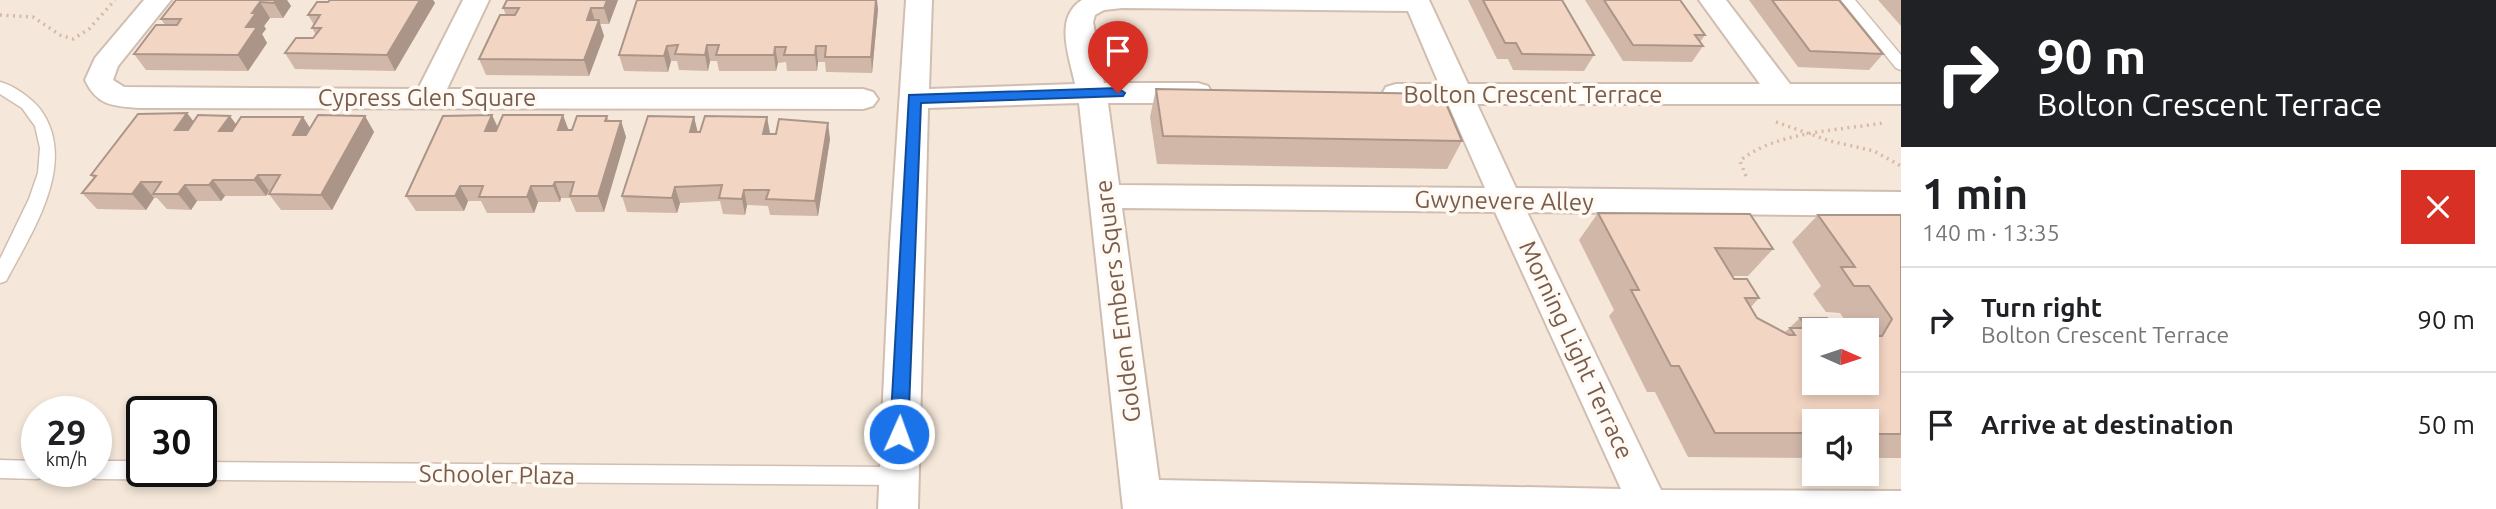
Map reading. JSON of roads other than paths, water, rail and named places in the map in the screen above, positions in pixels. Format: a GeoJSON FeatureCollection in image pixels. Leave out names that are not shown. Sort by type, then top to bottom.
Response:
{"type":"FeatureCollection","features":[{"type":"Feature","properties":{"kind":"street","name":"Cypress Glen Square"},"geometry":{"type":"LineString","coordinates":[[158,0],[105,64],[99,80],[104,90],[119,97],[139,98],[863,99]]}},
{"type":"Feature","properties":{"kind":"street"},"geometry":{"type":"LineString","coordinates":[[428,98],[476,0]]}},
{"type":"Feature","properties":{"kind":"street"},"geometry":{"type":"LineString","coordinates":[[898,509],[897,476],[919,0]]}},
{"type":"Feature","properties":{"kind":"street"},"geometry":{"type":"LineString","coordinates":[[1712,0],[1783,95]]}},
{"type":"Feature","properties":{"kind":"street","name":"Golden Embers Square"},"geometry":{"type":"LineString","coordinates":[[1142,504],[1106,196],[1092,93],[1077,29],[1079,16],[1090,6],[1101,2],[1417,1]]}},
{"type":"Feature","properties":{"kind":"street","name":"Morning Light Terrace"},"geometry":{"type":"LineString","coordinates":[[1417,1],[1506,201],[1649,508]]}},
{"type":"Feature","properties":{"kind":"street"},"geometry":{"type":"LineString","coordinates":[[914,99],[1092,93],[1228,93]]}},
{"type":"Feature","properties":{"kind":"street","name":"Bolton Crescent Terrace"},"geometry":{"type":"LineString","coordinates":[[1363,94],[1901,94]]}},
{"type":"Feature","properties":{"kind":"street","name":"Gwynevere Alley"},"geometry":{"type":"LineString","coordinates":[[1106,196],[1901,204]]}},
{"type":"Feature","properties":{"kind":"street"},"geometry":{"type":"LineString","coordinates":[[1142,504],[1901,509]]}},
{"type":"Feature","properties":{"kind":"lane"},"geometry":{"type":"LineString","coordinates":[[1848,0],[1901,65]]}},
{"type":"Feature","properties":{"kind":"lane"},"geometry":{"type":"LineString","coordinates":[[0,88],[27,103],[43,122],[50,142],[41,189],[0,276]]}},
{"type":"Feature","properties":{"kind":"lane"},"geometry":{"type":"LineString","coordinates":[[0,470],[21,470]]}},
{"type":"Feature","properties":{"kind":"lane","name":"Schooler Plaza"},"geometry":{"type":"LineString","coordinates":[[112,470],[897,476]]}}]}
